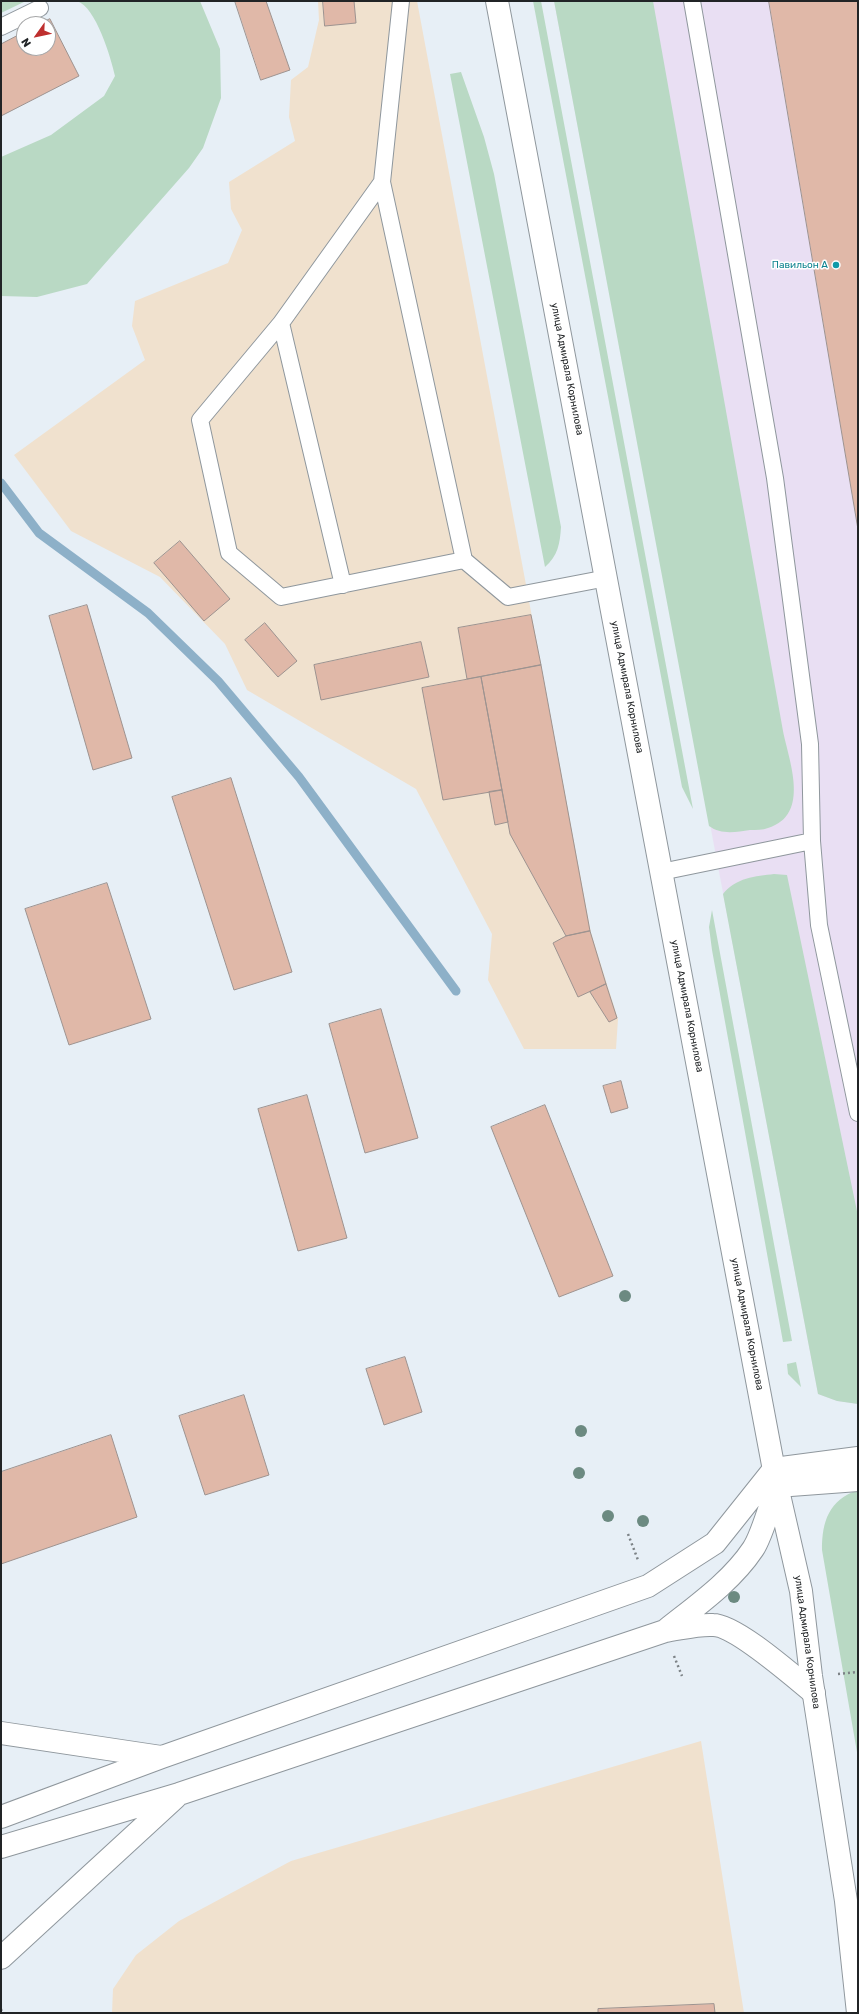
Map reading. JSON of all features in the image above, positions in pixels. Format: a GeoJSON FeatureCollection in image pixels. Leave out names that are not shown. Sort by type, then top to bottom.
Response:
{"type":"FeatureCollection","features":[{"type":"Feature","properties":{"kind":"street","name":"улица Адмирала Корнилова"},"geometry":{"type":"LineString","coordinates":[[497,1],[776,1477],[801,1591],[814,1693],[846,1901],[858,2013]]}},
{"type":"Feature","properties":{"kind":"street"},"geometry":{"type":"LineString","coordinates":[[1,1817],[162,1757],[648,1586],[714,1543],[776,1477],[858,1458]]}},
{"type":"Feature","properties":{"kind":"street"},"geometry":{"type":"LineString","coordinates":[[776,1477],[858,1480]]}},
{"type":"Feature","properties":{"kind":"street"},"geometry":{"type":"LineString","coordinates":[[665,1631],[707,1598],[731,1575],[754,1548],[776,1477]]}},
{"type":"Feature","properties":{"kind":"street"},"geometry":{"type":"LineString","coordinates":[[1,1847],[179,1794],[665,1631],[715,1625],[735,1633],[754,1645],[814,1693]]}},
{"type":"Feature","properties":{"kind":"street"},"geometry":{"type":"LineString","coordinates":[[1,1733],[162,1757]]}},
{"type":"Feature","properties":{"kind":"street"},"geometry":{"type":"LineString","coordinates":[[1,1958],[179,1794]]}},
{"type":"Feature","properties":{"kind":"lane"},"geometry":{"type":"LineString","coordinates":[[401,1],[382,182],[464,560],[508,597],[607,578]]}},
{"type":"Feature","properties":{"kind":"lane"},"geometry":{"type":"LineString","coordinates":[[692,1],[776,486],[810,744],[812,841],[819,925],[858,1113]]}},
{"type":"Feature","properties":{"kind":"lane"},"geometry":{"type":"LineString","coordinates":[[1,27],[40,8]]}},
{"type":"Feature","properties":{"kind":"lane"},"geometry":{"type":"LineString","coordinates":[[382,182],[281,323],[200,420],[229,553],[281,597],[464,560]]}},
{"type":"Feature","properties":{"kind":"lane"},"geometry":{"type":"LineString","coordinates":[[281,323],[342,585]]}},
{"type":"Feature","properties":{"kind":"lane"},"geometry":{"type":"LineString","coordinates":[[661,872],[812,841]]}},
{"type":"Feature","properties":{"kind":"path"},"geometry":{"type":"LineString","coordinates":[[1,2009],[2,2013]]}},
{"type":"Feature","properties":{"kind":"shaded area"},"geometry":{"type":"Polygon","coordinates":[[[318,1],[417,1],[591,933],[618,1019],[616,1049],[524,1049],[488,980],[492,934],[416,789],[247,690],[225,644],[160,577],[71,531],[14,455],[145,360],[132,326],[135,301],[228,263],[242,230],[231,209],[229,182],[295,141],[289,117],[291,80],[308,67],[319,20],[318,1]]]}},
{"type":"Feature","properties":{"kind":"shaded area"},"geometry":{"type":"Polygon","coordinates":[[[554,1],[858,1],[858,1404],[837,1401],[818,1394],[554,1]]]}},
{"type":"Feature","properties":{"kind":"shaded area"},"geometry":{"type":"Polygon","coordinates":[[[701,1741],[744,2013],[112,2013],[113,1989],[136,1955],[179,1921],[291,1861],[701,1741]]]}},
{"type":"Feature","properties":{"kind":"green space"},"geometry":{"type":"Polygon","coordinates":[[[1,1],[26,1],[1,13],[1,1]]]}},
{"type":"Feature","properties":{"kind":"green space"},"geometry":{"type":"Polygon","coordinates":[[[77,1],[200,1],[220,49],[221,98],[203,148],[189,168],[87,284],[37,297],[1,296],[1,157],[51,135],[104,96],[115,76],[102,34],[84,5],[77,1]]]}},
{"type":"Feature","properties":{"kind":"green space"},"geometry":{"type":"Polygon","coordinates":[[[533,1],[541,1],[693,809],[682,787],[533,1]]]}},
{"type":"Feature","properties":{"kind":"green space"},"geometry":{"type":"Polygon","coordinates":[[[554,1],[653,1],[783,731],[792,771],[794,786],[793,800],[789,812],[781,821],[766,829],[724,832],[718,831],[709,826],[554,1]]]}},
{"type":"Feature","properties":{"kind":"green space"},"geometry":{"type":"Polygon","coordinates":[[[461,72],[484,137],[494,174],[561,527],[556,554],[545,567],[450,74],[461,72]]]}},
{"type":"Feature","properties":{"kind":"green space"},"geometry":{"type":"Polygon","coordinates":[[[774,874],[787,875],[858,1216],[858,1404],[837,1401],[818,1394],[723,894],[734,884],[740,881],[753,877],[774,874]]]}},
{"type":"Feature","properties":{"kind":"green space"},"geometry":{"type":"Polygon","coordinates":[[[712,910],[792,1341],[783,1342],[712,950],[709,927],[712,910]]]}},
{"type":"Feature","properties":{"kind":"green space"},"geometry":{"type":"Polygon","coordinates":[[[796,1362],[801,1387],[788,1374],[787,1364],[796,1362]]]}},
{"type":"Feature","properties":{"kind":"green space"},"geometry":{"type":"Polygon","coordinates":[[[858,1490],[858,1758],[822,1550],[822,1540],[826,1521],[834,1506],[848,1494],[858,1490]]]}},
{"type":"Feature","properties":{"kind":"building"},"geometry":{"type":"Polygon","coordinates":[[[235,1],[266,1],[290,70],[261,80],[235,1]]]}},
{"type":"Feature","properties":{"kind":"building"},"geometry":{"type":"Polygon","coordinates":[[[323,1],[354,1],[356,23],[325,26],[323,1]]]}},
{"type":"Feature","properties":{"kind":"building","name":"Павильон А"},"geometry":{"type":"Polygon","coordinates":[[[769,1],[858,1],[858,529],[769,1]]]}},
{"type":"Feature","properties":{"kind":"building"},"geometry":{"type":"Polygon","coordinates":[[[56,31],[79,76],[1,116],[1,44],[16,36],[16,56],[56,56],[56,31]]]}},
{"type":"Feature","properties":{"kind":"building"},"geometry":{"type":"Polygon","coordinates":[[[180,541],[230,599],[204,621],[154,563],[180,541]]]}},
{"type":"Feature","properties":{"kind":"building"},"geometry":{"type":"Polygon","coordinates":[[[87,605],[132,758],[93,770],[49,616],[87,605]]]}},
{"type":"Feature","properties":{"kind":"building"},"geometry":{"type":"Polygon","coordinates":[[[531,615],[541,665],[467,679],[458,628],[531,615]]]}},
{"type":"Feature","properties":{"kind":"building"},"geometry":{"type":"Polygon","coordinates":[[[265,623],[297,661],[278,677],[245,640],[265,623]]]}},
{"type":"Feature","properties":{"kind":"building"},"geometry":{"type":"Polygon","coordinates":[[[421,642],[429,677],[321,700],[314,665],[421,642]]]}},
{"type":"Feature","properties":{"kind":"building"},"geometry":{"type":"Polygon","coordinates":[[[541,665],[590,931],[566,936],[510,834],[481,677],[541,665]]]}},
{"type":"Feature","properties":{"kind":"building"},"geometry":{"type":"Polygon","coordinates":[[[481,677],[502,790],[443,800],[422,688],[481,677]]]}},
{"type":"Feature","properties":{"kind":"building"},"geometry":{"type":"Polygon","coordinates":[[[231,778],[292,972],[234,990],[172,797],[231,778]]]}},
{"type":"Feature","properties":{"kind":"building"},"geometry":{"type":"Polygon","coordinates":[[[502,790],[508,822],[495,825],[489,792],[502,790]]]}},
{"type":"Feature","properties":{"kind":"building"},"geometry":{"type":"Polygon","coordinates":[[[107,883],[151,1019],[69,1045],[25,909],[107,883]]]}},
{"type":"Feature","properties":{"kind":"building"},"geometry":{"type":"Polygon","coordinates":[[[590,931],[606,984],[578,997],[553,943],[566,936],[590,931]]]}},
{"type":"Feature","properties":{"kind":"building"},"geometry":{"type":"Polygon","coordinates":[[[606,984],[617,1018],[609,1022],[590,992],[606,984]]]}},
{"type":"Feature","properties":{"kind":"building"},"geometry":{"type":"Polygon","coordinates":[[[381,1009],[418,1138],[365,1153],[329,1024],[381,1009]]]}},
{"type":"Feature","properties":{"kind":"building"},"geometry":{"type":"Polygon","coordinates":[[[621,1081],[628,1108],[611,1113],[603,1086],[621,1081]]]}},
{"type":"Feature","properties":{"kind":"building"},"geometry":{"type":"Polygon","coordinates":[[[307,1095],[347,1238],[298,1251],[258,1109],[307,1095]]]}},
{"type":"Feature","properties":{"kind":"building"},"geometry":{"type":"Polygon","coordinates":[[[545,1105],[613,1276],[559,1297],[491,1127],[545,1105]]]}},
{"type":"Feature","properties":{"kind":"building"},"geometry":{"type":"Polygon","coordinates":[[[405,1357],[422,1412],[384,1425],[366,1369],[405,1357]]]}},
{"type":"Feature","properties":{"kind":"building"},"geometry":{"type":"Polygon","coordinates":[[[244,1395],[269,1475],[205,1495],[179,1416],[244,1395]]]}},
{"type":"Feature","properties":{"kind":"building"},"geometry":{"type":"Polygon","coordinates":[[[111,1435],[137,1517],[1,1564],[1,1472],[111,1435]]]}},
{"type":"Feature","properties":{"kind":"building"},"geometry":{"type":"Polygon","coordinates":[[[714,2004],[715,2013],[598,2013],[598,2009],[714,2004]]]}},
{"type":"Feature","properties":{"kind":"waterway"},"geometry":{"type":"LineString","coordinates":[[1,483],[39,533],[148,613],[218,681],[299,777],[456,991]]}},
{"type":"Feature","properties":{"kind":"place","name":"Павильон А"},"geometry":{"type":"Point","coordinates":[836,265]}}]}
